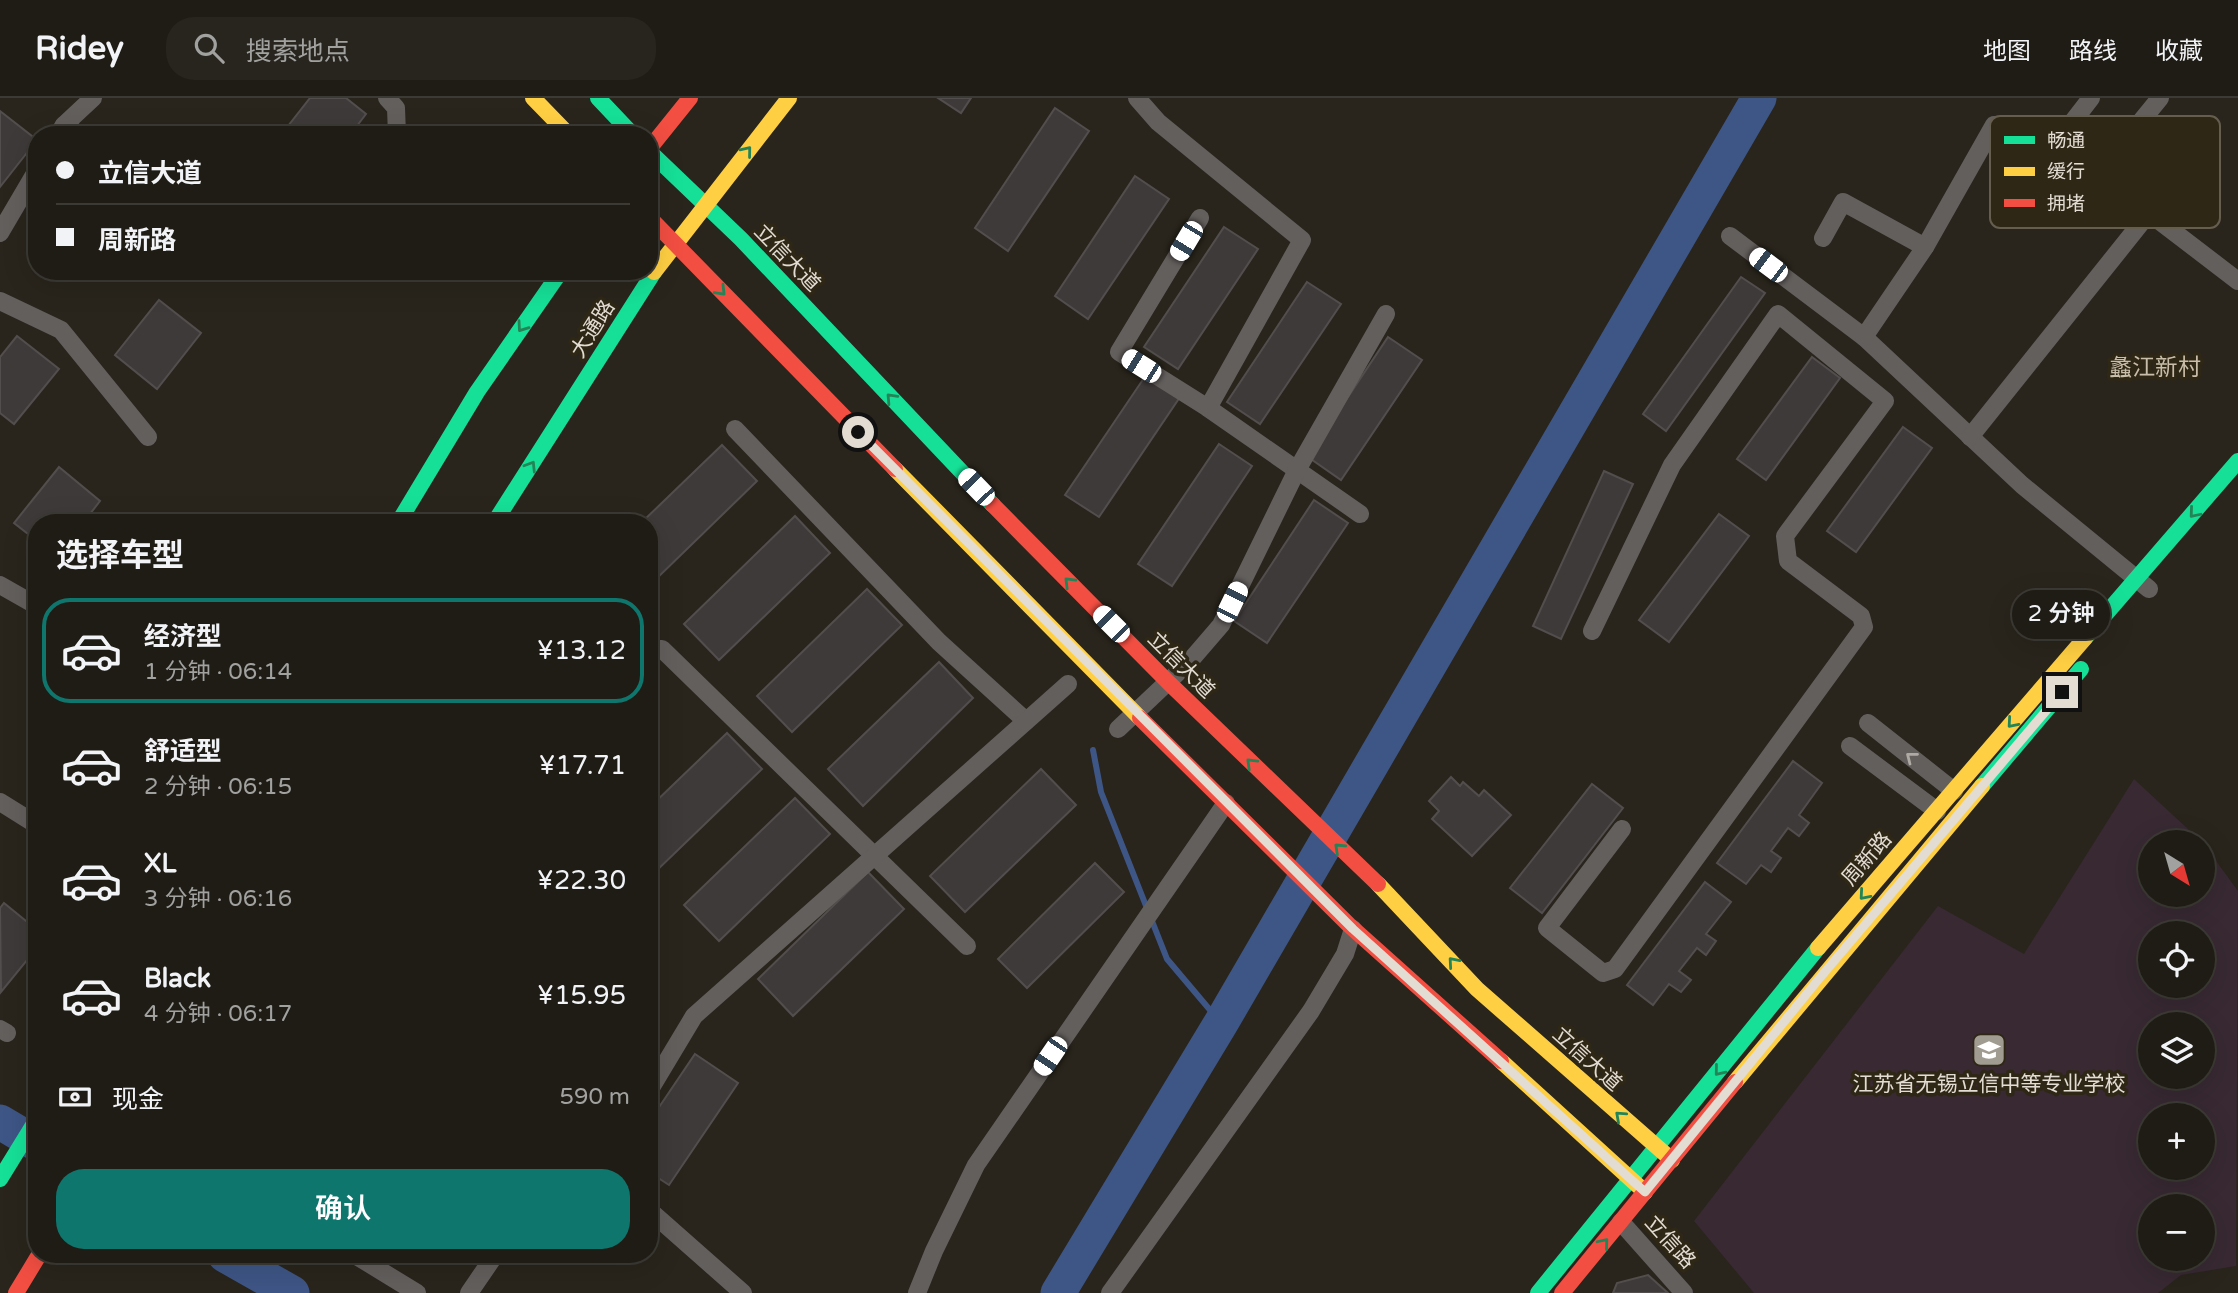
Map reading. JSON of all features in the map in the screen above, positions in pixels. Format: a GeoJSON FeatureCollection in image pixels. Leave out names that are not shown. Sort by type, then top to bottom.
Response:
{"type":"FeatureCollection","features":[{"type":"Feature","properties":{"kind":"street"},"geometry":{"type":"LineString","coordinates":[[65,126],[93,98]]}},
{"type":"Feature","properties":{"kind":"street"},"geometry":{"type":"LineString","coordinates":[[387,98],[397,108],[397,126]]}},
{"type":"Feature","properties":{"kind":"street"},"geometry":{"type":"LineString","coordinates":[[533,98],[560,126]]}},
{"type":"Feature","properties":{"kind":"street"},"geometry":{"type":"LineString","coordinates":[[598,98],[625,126]]}},
{"type":"Feature","properties":{"kind":"street"},"geometry":{"type":"LineString","coordinates":[[658,139],[690,98]]}},
{"type":"Feature","properties":{"kind":"street","name":"大通路"},"geometry":{"type":"LineString","coordinates":[[658,267],[674,242],[789,98]]}},
{"type":"Feature","properties":{"kind":"street"},"geometry":{"type":"LineString","coordinates":[[1137,98],[1158,122],[1302,240],[1208,408]]}},
{"type":"Feature","properties":{"kind":"street"},"geometry":{"type":"LineString","coordinates":[[2077,116],[2091,98]]}},
{"type":"Feature","properties":{"kind":"street"},"geometry":{"type":"LineString","coordinates":[[2145,116],[2160,98]]}},
{"type":"Feature","properties":{"kind":"street"},"geometry":{"type":"LineString","coordinates":[[1864,337],[1925,247],[1990,132]]}},
{"type":"Feature","properties":{"kind":"street","name":"立信大道"},"geometry":{"type":"LineString","coordinates":[[658,159],[1169,683],[1378,884],[1478,989],[1672,1160]]}},
{"type":"Feature","properties":{"kind":"street"},"geometry":{"type":"LineString","coordinates":[[0,233],[28,185]]}},
{"type":"Feature","properties":{"kind":"street"},"geometry":{"type":"LineString","coordinates":[[1823,239],[1843,202],[1925,247]]}},
{"type":"Feature","properties":{"kind":"street"},"geometry":{"type":"LineString","coordinates":[[1200,218],[1119,352],[1208,408],[1360,514]]}},
{"type":"Feature","properties":{"kind":"street"},"geometry":{"type":"LineString","coordinates":[[658,226],[978,556],[1353,929],[1645,1192]]}},
{"type":"Feature","properties":{"kind":"street"},"geometry":{"type":"LineString","coordinates":[[1970,437],[2137,228]]}},
{"type":"Feature","properties":{"kind":"street"},"geometry":{"type":"LineString","coordinates":[[2169,228],[2238,281]]}},
{"type":"Feature","properties":{"kind":"street"},"geometry":{"type":"LineString","coordinates":[[1730,236],[1864,337],[2022,485],[2142,589]]}},
{"type":"Feature","properties":{"kind":"street"},"geometry":{"type":"LineString","coordinates":[[403,514],[477,392],[555,280]]}},
{"type":"Feature","properties":{"kind":"street","name":"大通路"},"geometry":{"type":"LineString","coordinates":[[500,514],[650,280]]}},
{"type":"Feature","properties":{"kind":"street"},"geometry":{"type":"LineString","coordinates":[[0,301],[61,330],[148,438]]}},
{"type":"Feature","properties":{"kind":"street"},"geometry":{"type":"LineString","coordinates":[[1118,729],[1169,683],[1221,625],[1297,470],[1386,314]]}},
{"type":"Feature","properties":{"kind":"street"},"geometry":{"type":"LineString","coordinates":[[1592,631],[1672,465],[1779,314],[1885,401],[1785,536],[1788,561],[1861,616],[1864,627],[1615,969],[1603,973],[1547,928],[1622,829]]}},
{"type":"Feature","properties":{"kind":"street"},"geometry":{"type":"LineString","coordinates":[[736,429],[939,642],[1026,721]]}},
{"type":"Feature","properties":{"kind":"street","name":"周新路"},"geometry":{"type":"LineString","coordinates":[[2142,589],[2238,461]]}},
{"type":"Feature","properties":{"kind":"street","name":"周新路"},"geometry":{"type":"LineString","coordinates":[[1538,1293],[1803,965],[1954,790],[2238,482]]}},
{"type":"Feature","properties":{"kind":"street"},"geometry":{"type":"LineString","coordinates":[[0,585],[28,601]]}},
{"type":"Feature","properties":{"kind":"street"},"geometry":{"type":"LineString","coordinates":[[658,649],[662,649],[967,946]]}},
{"type":"Feature","properties":{"kind":"street","name":"周新路"},"geometry":{"type":"LineString","coordinates":[[1562,1293],[1818,980],[2095,653]]}},
{"type":"Feature","properties":{"kind":"street"},"geometry":{"type":"LineString","coordinates":[[658,1076],[694,1016],[1068,684]]}},
{"type":"Feature","properties":{"kind":"street"},"geometry":{"type":"LineString","coordinates":[[1868,723],[1954,790]]}},
{"type":"Feature","properties":{"kind":"street"},"geometry":{"type":"LineString","coordinates":[[1850,746],[1937,811]]}},
{"type":"Feature","properties":{"kind":"street"},"geometry":{"type":"LineString","coordinates":[[0,802],[28,819]]}},
{"type":"Feature","properties":{"kind":"street"},"geometry":{"type":"LineString","coordinates":[[917,1293],[934,1251],[976,1166],[1139,925],[1226,803]]}},
{"type":"Feature","properties":{"kind":"street"},"geometry":{"type":"LineString","coordinates":[[1110,1293],[1311,1011],[1345,954],[1353,929]]}},
{"type":"Feature","properties":{"kind":"street"},"geometry":{"type":"LineString","coordinates":[[4,1172],[28,1133]]}},
{"type":"Feature","properties":{"kind":"street"},"geometry":{"type":"LineString","coordinates":[[658,1218],[743,1293]]}},
{"type":"Feature","properties":{"kind":"street","name":"立信路"},"geometry":{"type":"LineString","coordinates":[[1621,1222],[1684,1293]]}},
{"type":"Feature","properties":{"kind":"street"},"geometry":{"type":"LineString","coordinates":[[16,1293],[34,1263]]}},
{"type":"Feature","properties":{"kind":"street"},"geometry":{"type":"LineString","coordinates":[[368,1263],[417,1293]]}},
{"type":"Feature","properties":{"kind":"street"},"geometry":{"type":"LineString","coordinates":[[469,1293],[490,1263]]}},
{"type":"Feature","properties":{"kind":"shaded area","name":"江苏省无锡立信中等专业学校"},"geometry":{"type":"Polygon","coordinates":[[[2134,779],[2189,830],[2138,830],[2138,907],[2215,907],[2216,861],[2238,891],[2236,1266],[2215,1269],[2215,1194],[2138,1194],[2138,1271],[2205,1271],[2181,1275],[2158,1293],[1754,1293],[1694,1221],[1938,906],[2024,954],[2134,779]]]}},
{"type":"Feature","properties":{"kind":"building"},"geometry":{"type":"Polygon","coordinates":[[[310,98],[346,98],[366,114],[357,126],[288,126],[310,98]]]}},
{"type":"Feature","properties":{"kind":"building"},"geometry":{"type":"Polygon","coordinates":[[[938,98],[971,98],[961,113],[938,98]]]}},
{"type":"Feature","properties":{"kind":"building"},"geometry":{"type":"Polygon","coordinates":[[[1055,108],[1089,131],[1008,251],[975,228],[1055,108]]]}},
{"type":"Feature","properties":{"kind":"building"},"geometry":{"type":"Polygon","coordinates":[[[0,111],[28,133],[28,151],[0,187],[0,111]]]}},
{"type":"Feature","properties":{"kind":"building"},"geometry":{"type":"Polygon","coordinates":[[[1135,176],[1169,199],[1088,319],[1055,296],[1135,176]]]}},
{"type":"Feature","properties":{"kind":"building"},"geometry":{"type":"Polygon","coordinates":[[[1224,227],[1258,249],[1178,369],[1144,347],[1224,227]]]}},
{"type":"Feature","properties":{"kind":"building"},"geometry":{"type":"Polygon","coordinates":[[[1741,277],[1765,293],[1666,431],[1643,414],[1741,277]]]}},
{"type":"Feature","properties":{"kind":"building"},"geometry":{"type":"Polygon","coordinates":[[[1307,282],[1341,304],[1260,424],[1227,402],[1307,282]]]}},
{"type":"Feature","properties":{"kind":"building"},"geometry":{"type":"Polygon","coordinates":[[[159,300],[201,333],[157,389],[115,355],[159,300]]]}},
{"type":"Feature","properties":{"kind":"building"},"geometry":{"type":"Polygon","coordinates":[[[17,336],[59,369],[14,424],[0,413],[0,357],[17,336]]]}},
{"type":"Feature","properties":{"kind":"building"},"geometry":{"type":"Polygon","coordinates":[[[1388,337],[1422,360],[1341,480],[1308,457],[1388,337]]]}},
{"type":"Feature","properties":{"kind":"building"},"geometry":{"type":"Polygon","coordinates":[[[1812,357],[1840,378],[1766,480],[1737,459],[1812,357]]]}},
{"type":"Feature","properties":{"kind":"building"},"geometry":{"type":"Polygon","coordinates":[[[1146,375],[1180,397],[1099,517],[1065,495],[1146,375]]]}},
{"type":"Feature","properties":{"kind":"building"},"geometry":{"type":"Polygon","coordinates":[[[1903,427],[1932,448],[1856,552],[1827,531],[1903,427]]]}},
{"type":"Feature","properties":{"kind":"building"},"geometry":{"type":"Polygon","coordinates":[[[1219,444],[1252,466],[1172,586],[1138,564],[1219,444]]]}},
{"type":"Feature","properties":{"kind":"building"},"geometry":{"type":"Polygon","coordinates":[[[722,445],[757,481],[658,577],[658,514],[650,514],[722,445]]]}},
{"type":"Feature","properties":{"kind":"building"},"geometry":{"type":"Polygon","coordinates":[[[59,467],[100,501],[90,514],[28,514],[28,534],[14,523],[59,467]]]}},
{"type":"Feature","properties":{"kind":"building"},"geometry":{"type":"Polygon","coordinates":[[[1604,471],[1633,484],[1561,639],[1533,626],[1604,471]]]}},
{"type":"Feature","properties":{"kind":"building"},"geometry":{"type":"Polygon","coordinates":[[[1314,500],[1348,523],[1267,643],[1234,621],[1314,500]]]}},
{"type":"Feature","properties":{"kind":"building"},"geometry":{"type":"Polygon","coordinates":[[[1719,514],[1749,536],[1669,642],[1639,620],[1719,514]]]}},
{"type":"Feature","properties":{"kind":"building"},"geometry":{"type":"Polygon","coordinates":[[[795,516],[830,553],[719,660],[684,624],[795,516]]]}},
{"type":"Feature","properties":{"kind":"building"},"geometry":{"type":"Polygon","coordinates":[[[867,589],[902,625],[792,732],[757,696],[867,589]]]}},
{"type":"Feature","properties":{"kind":"building"},"geometry":{"type":"Polygon","coordinates":[[[939,662],[973,698],[863,806],[828,769],[939,662]]]}},
{"type":"Feature","properties":{"kind":"building"},"geometry":{"type":"Polygon","coordinates":[[[727,733],[762,769],[658,869],[658,799],[727,733]]]}},
{"type":"Feature","properties":{"kind":"building"},"geometry":{"type":"Polygon","coordinates":[[[1793,761],[1822,783],[1799,815],[1809,823],[1799,836],[1788,828],[1771,851],[1781,858],[1771,872],[1761,865],[1746,884],[1717,863],[1793,761]]]}},
{"type":"Feature","properties":{"kind":"building"},"geometry":{"type":"Polygon","coordinates":[[[1041,769],[1076,805],[965,912],[930,876],[1041,769]]]}},
{"type":"Feature","properties":{"kind":"building"},"geometry":{"type":"Polygon","coordinates":[[[1451,777],[1460,786],[1463,782],[1479,796],[1484,790],[1511,815],[1472,856],[1432,819],[1439,811],[1429,801],[1451,777]]]}},
{"type":"Feature","properties":{"kind":"building"},"geometry":{"type":"Polygon","coordinates":[[[1592,784],[1623,808],[1542,913],[1510,888],[1592,784]]]}},
{"type":"Feature","properties":{"kind":"building"},"geometry":{"type":"Polygon","coordinates":[[[795,798],[830,834],[719,941],[684,905],[795,798]]]}},
{"type":"Feature","properties":{"kind":"building"},"geometry":{"type":"Polygon","coordinates":[[[1095,863],[1124,892],[1027,988],[998,959],[1095,863]]]}},
{"type":"Feature","properties":{"kind":"building"},"geometry":{"type":"Polygon","coordinates":[[[868,872],[904,909],[793,1016],[758,979],[868,872]]]}},
{"type":"Feature","properties":{"kind":"building"},"geometry":{"type":"Polygon","coordinates":[[[1705,882],[1731,902],[1706,934],[1716,941],[1706,955],[1697,948],[1679,971],[1691,980],[1681,992],[1669,984],[1653,1005],[1627,985],[1705,882]]]}},
{"type":"Feature","properties":{"kind":"building"},"geometry":{"type":"Polygon","coordinates":[[[4,903],[28,923],[28,959],[1,992],[0,908],[4,903]]]}},
{"type":"Feature","properties":{"kind":"building"},"geometry":{"type":"Polygon","coordinates":[[[695,1054],[738,1083],[669,1185],[658,1178],[658,1109],[695,1054]]]}},
{"type":"Feature","properties":{"kind":"building"},"geometry":{"type":"Polygon","coordinates":[[[1648,1275],[1668,1293],[1613,1293],[1617,1283],[1648,1275]]]}},
{"type":"Feature","properties":{"kind":"waterway"},"geometry":{"type":"LineString","coordinates":[[1058,1293],[1221,1023],[1759,98]]}},
{"type":"Feature","properties":{"kind":"waterway"},"geometry":{"type":"LineString","coordinates":[[1093,750],[1101,792],[1167,959],[1221,1023]]}},
{"type":"Feature","properties":{"kind":"waterway"},"geometry":{"type":"LineString","coordinates":[[0,1122],[28,1139]]}},
{"type":"Feature","properties":{"kind":"waterway"},"geometry":{"type":"LineString","coordinates":[[239,1263],[292,1293]]}},
{"type":"Feature","properties":{"kind":"traffic: fast"},"geometry":{"type":"LineString","coordinates":[[598,98],[624,126]]}},
{"type":"Feature","properties":{"kind":"traffic: fast"},"geometry":{"type":"LineString","coordinates":[[658,160],[741,239],[993,505]]}},
{"type":"Feature","properties":{"kind":"traffic: fast"},"geometry":{"type":"LineString","coordinates":[[403,514],[477,392],[555,280]]}},
{"type":"Feature","properties":{"kind":"traffic: fast"},"geometry":{"type":"LineString","coordinates":[[500,514],[649,280]]}},
{"type":"Feature","properties":{"kind":"traffic: fast"},"geometry":{"type":"LineString","coordinates":[[2085,638],[2238,461]]}},
{"type":"Feature","properties":{"kind":"traffic: fast"},"geometry":{"type":"LineString","coordinates":[[1982,786],[2081,669]]}},
{"type":"Feature","properties":{"kind":"traffic: fast"},"geometry":{"type":"LineString","coordinates":[[1538,1293],[1818,948]]}},
{"type":"Feature","properties":{"kind":"traffic: fast"},"geometry":{"type":"LineString","coordinates":[[0,1179],[28,1134]]}},
{"type":"Feature","properties":{"kind":"traffic: slow"},"geometry":{"type":"LineString","coordinates":[[533,98],[560,126]]}},
{"type":"Feature","properties":{"kind":"traffic: slow"},"geometry":{"type":"LineString","coordinates":[[658,267],[789,98]]}},
{"type":"Feature","properties":{"kind":"traffic: slow"},"geometry":{"type":"LineString","coordinates":[[895,469],[1140,718]]}},
{"type":"Feature","properties":{"kind":"traffic: slow"},"geometry":{"type":"LineString","coordinates":[[1818,948],[2085,638]]}},
{"type":"Feature","properties":{"kind":"traffic: slow"},"geometry":{"type":"LineString","coordinates":[[1735,1082],[1982,786]]}},
{"type":"Feature","properties":{"kind":"traffic: slow"},"geometry":{"type":"LineString","coordinates":[[1378,884],[1477,989],[1672,1160]]}},
{"type":"Feature","properties":{"kind":"traffic: slow"},"geometry":{"type":"LineString","coordinates":[[1501,1061],[1645,1192]]}},
{"type":"Feature","properties":{"kind":"traffic: jam"},"geometry":{"type":"LineString","coordinates":[[658,138],[690,98]]}},
{"type":"Feature","properties":{"kind":"traffic: jam"},"geometry":{"type":"LineString","coordinates":[[658,226],[895,469]]}},
{"type":"Feature","properties":{"kind":"traffic: jam"},"geometry":{"type":"LineString","coordinates":[[993,505],[1169,683],[1378,884]]}},
{"type":"Feature","properties":{"kind":"traffic: jam"},"geometry":{"type":"LineString","coordinates":[[1140,718],[1349,925],[1501,1061]]}},
{"type":"Feature","properties":{"kind":"traffic: jam"},"geometry":{"type":"LineString","coordinates":[[1562,1293],[1735,1082]]}},
{"type":"Feature","properties":{"kind":"traffic: jam"},"geometry":{"type":"LineString","coordinates":[[16,1293],[34,1263]]}},
{"type":"Feature","properties":{"kind":"place","name":"江苏省无锡立信中等专业学校"},"geometry":{"type":"Point","coordinates":[1989,1050]}},
{"type":"Feature","properties":{"kind":"district","name":"蠡江新村"},"geometry":{"type":"Point","coordinates":[2155,368]}},
{"type":"Feature","properties":{"kind":"route"},"geometry":{"type":"LineString","coordinates":[[858,432],[968,546],[1353,929],[1645,1192],[1818,980],[2062,692]]}}]}
